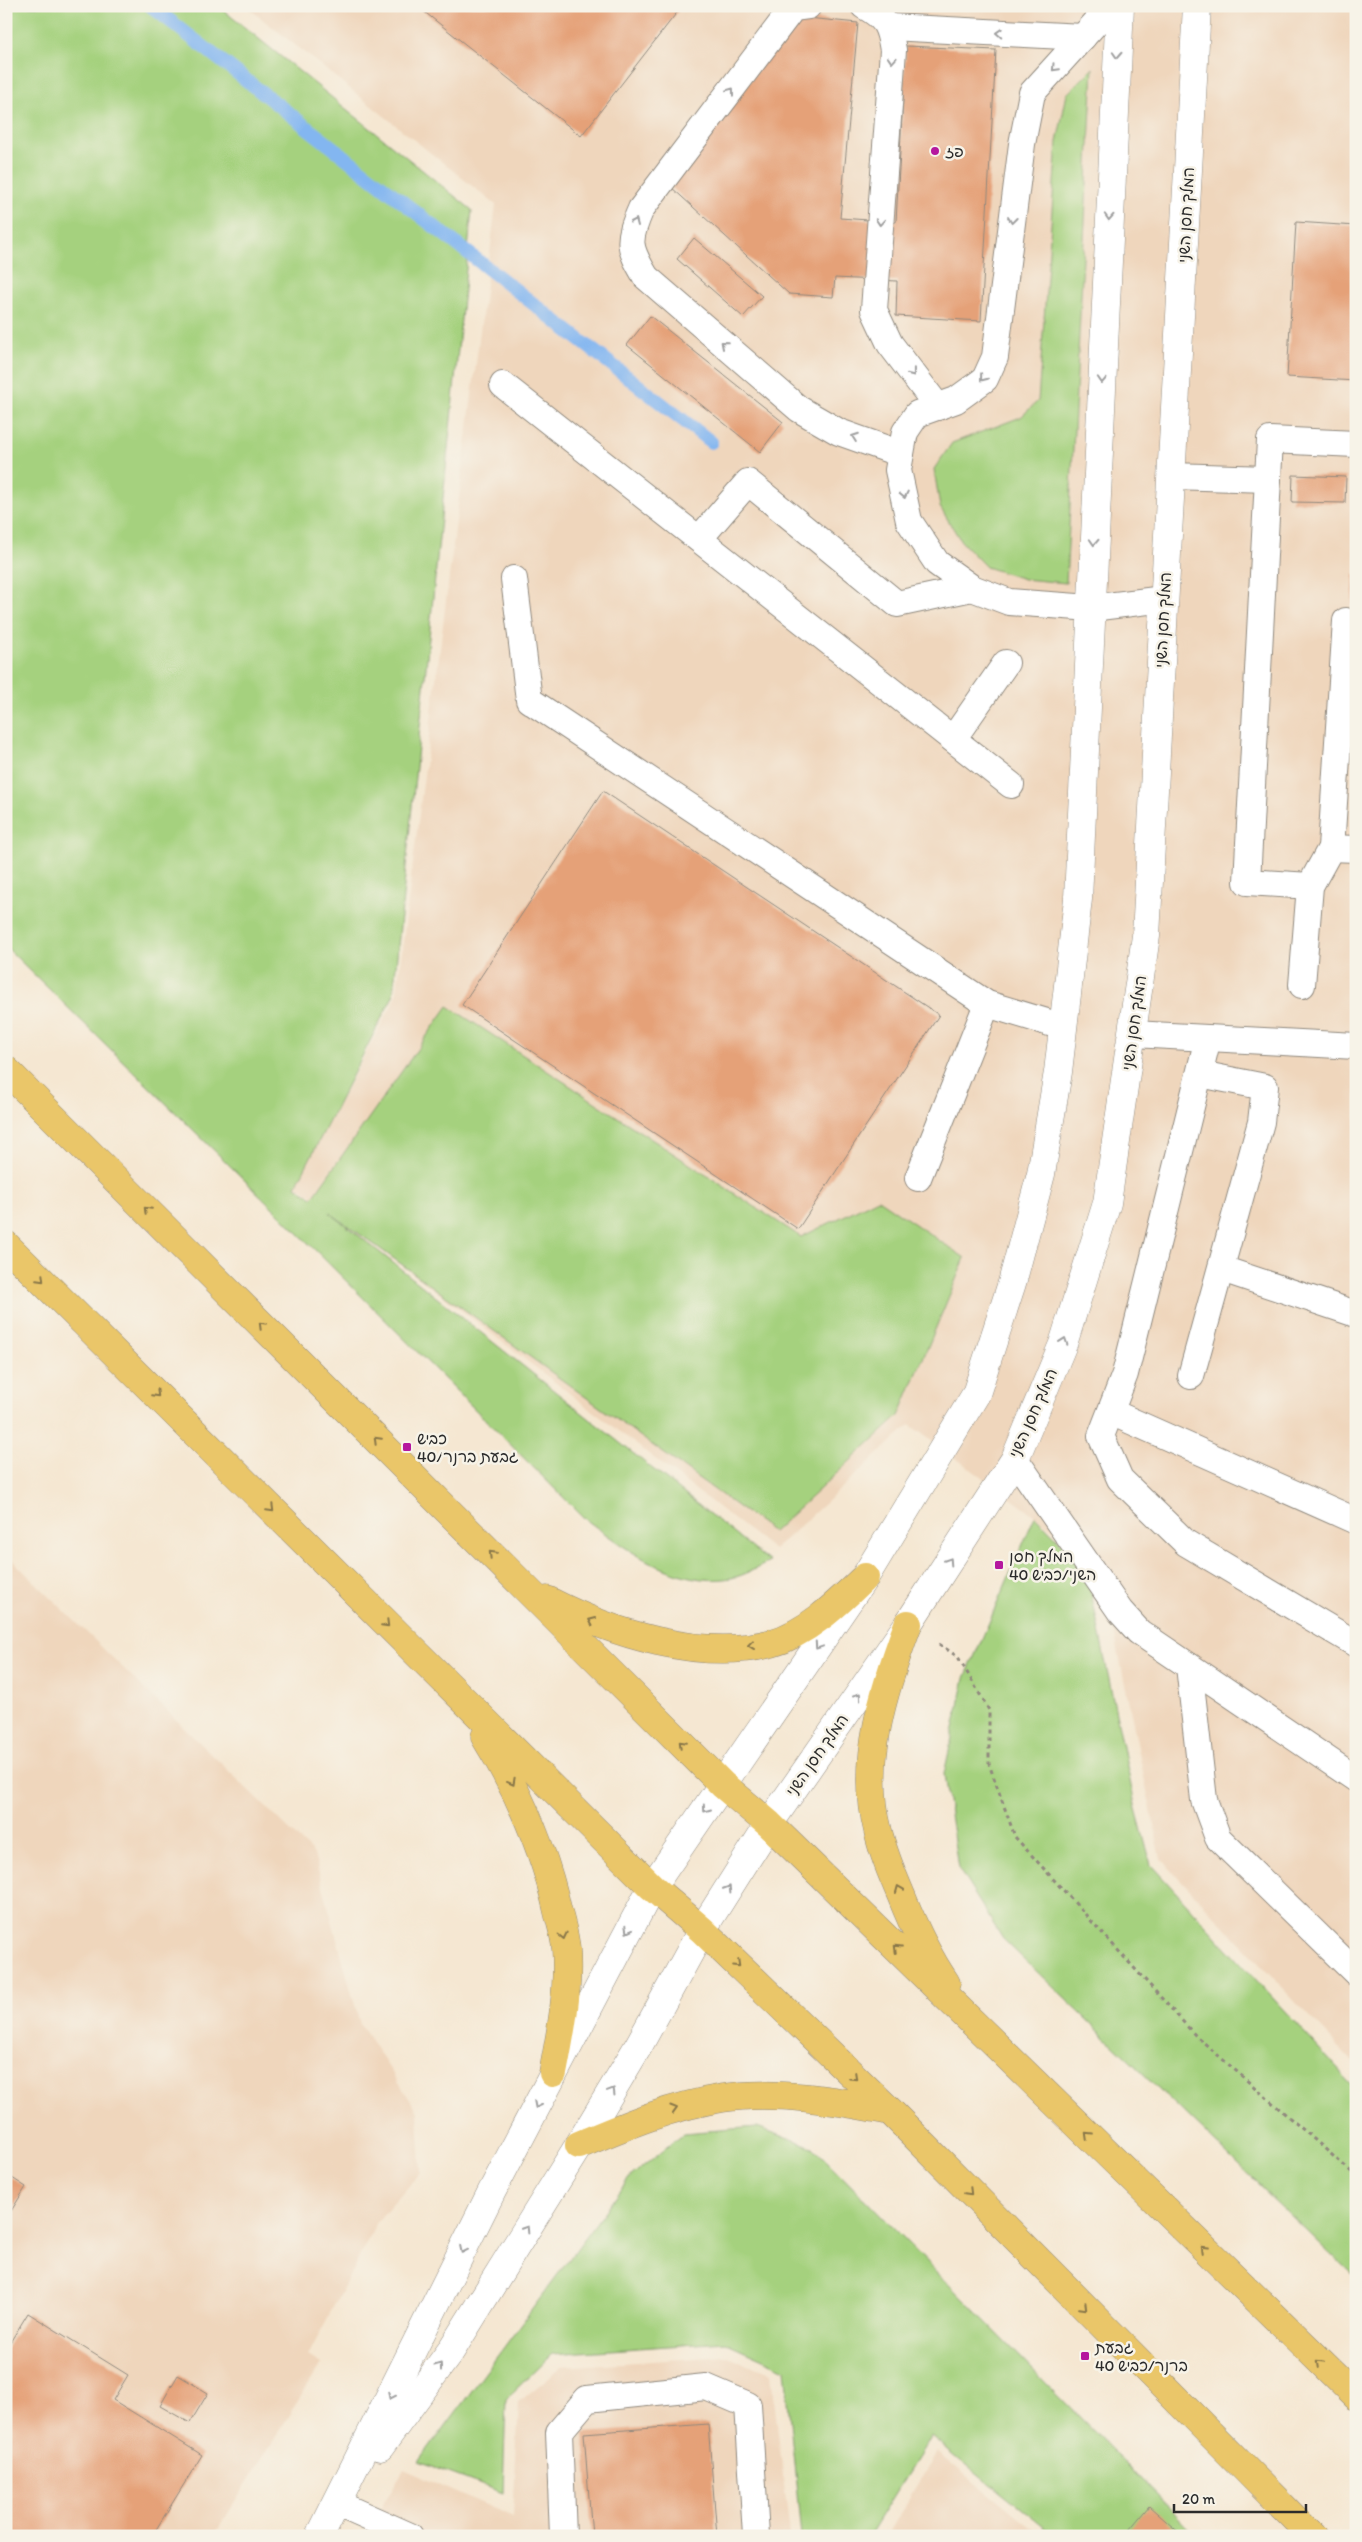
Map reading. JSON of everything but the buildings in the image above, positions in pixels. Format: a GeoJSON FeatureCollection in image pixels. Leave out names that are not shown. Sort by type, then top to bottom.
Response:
{"type":"FeatureCollection","features":[{"type":"Feature","properties":{"kind":"highway"},"geometry":{"type":"LineString","coordinates":[[6,1070],[723,1785],[769,1824],[1356,2396]]}},
{"type":"Feature","properties":{"kind":"highway"},"geometry":{"type":"LineString","coordinates":[[6,1245],[652,1887],[702,1930],[890,2111],[1312,2536]]}},
{"type":"Feature","properties":{"kind":"highway"},"geometry":{"type":"LineString","coordinates":[[526,1589],[562,1608],[610,1628],[687,1647],[730,1648],[773,1643],[805,1627],[829,1610],[865,1577]]}},
{"type":"Feature","properties":{"kind":"highway"},"geometry":{"type":"LineString","coordinates":[[908,1624],[886,1684],[876,1732],[872,1783],[877,1830],[908,1913],[935,1967],[973,2023]]}},
{"type":"Feature","properties":{"kind":"highway"},"geometry":{"type":"LineString","coordinates":[[446,1684],[472,1714],[514,1786],[543,1856],[555,1899],[566,1947],[566,1989],[553,2073]]}},
{"type":"Feature","properties":{"kind":"highway"},"geometry":{"type":"LineString","coordinates":[[579,2145],[638,2120],[682,2106],[725,2098],[815,2099],[890,2111]]}},
{"type":"Feature","properties":{"kind":"street"},"geometry":{"type":"LineString","coordinates":[[320,2536],[338,2504],[492,2190],[652,1887],[865,1577],[976,1394],[1012,1284],[1041,1174],[1063,1027],[1078,899],[1120,6]]}},
{"type":"Feature","properties":{"kind":"street","name":"המלך חסן השני"},"geometry":{"type":"LineString","coordinates":[[338,2504],[450,2352],[639,2045],[702,1930],[769,1824],[908,1624],[1015,1458],[1063,1344],[1107,1203],[1146,936],[1197,6]]}},
{"type":"Feature","properties":{"kind":"lane"},"geometry":{"type":"LineString","coordinates":[[808,6],[792,8],[641,209],[631,232],[632,254],[646,277],[799,409],[839,432],[901,454]]}},
{"type":"Feature","properties":{"kind":"lane"},"geometry":{"type":"LineString","coordinates":[[864,6],[877,13],[890,27],[893,50],[874,310],[890,344],[938,407]]}},
{"type":"Feature","properties":{"kind":"lane"},"geometry":{"type":"LineString","coordinates":[[1111,6],[1032,93],[1022,144],[995,357],[985,380],[956,400],[917,414],[905,432],[898,470],[909,521],[937,563],[972,588],[1008,602],[1091,608],[1164,599]]}},
{"type":"Feature","properties":{"kind":"lane"},"geometry":{"type":"LineString","coordinates":[[890,27],[1083,37]]}},
{"type":"Feature","properties":{"kind":"lane"},"geometry":{"type":"LineString","coordinates":[[503,385],[1011,785]]}},
{"type":"Feature","properties":{"kind":"lane"},"geometry":{"type":"LineString","coordinates":[[1310,886],[1247,882],[1270,440],[1356,444]]}},
{"type":"Feature","properties":{"kind":"lane"},"geometry":{"type":"LineString","coordinates":[[1171,476],[1268,479]]}},
{"type":"Feature","properties":{"kind":"lane"},"geometry":{"type":"LineString","coordinates":[[699,539],[748,482],[898,604],[972,588]]}},
{"type":"Feature","properties":{"kind":"lane"},"geometry":{"type":"LineString","coordinates":[[514,579],[529,700],[987,1004],[1063,1027]]}},
{"type":"Feature","properties":{"kind":"lane"},"geometry":{"type":"LineString","coordinates":[[1302,985],[1310,886],[1344,849],[1346,621]]}},
{"type":"Feature","properties":{"kind":"lane"},"geometry":{"type":"LineString","coordinates":[[953,739],[1006,663]]}},
{"type":"Feature","properties":{"kind":"lane"},"geometry":{"type":"LineString","coordinates":[[918,1178],[987,1004]]}},
{"type":"Feature","properties":{"kind":"lane"},"geometry":{"type":"LineString","coordinates":[[1133,1034],[1356,1046]]}},
{"type":"Feature","properties":{"kind":"lane"},"geometry":{"type":"LineString","coordinates":[[1208,1038],[1125,1374],[1101,1436],[1120,1479],[1186,1543],[1356,1644]]}},
{"type":"Feature","properties":{"kind":"lane"},"geometry":{"type":"LineString","coordinates":[[1191,1376],[1222,1270],[1260,1122],[1266,1087],[1200,1074]]}},
{"type":"Feature","properties":{"kind":"lane"},"geometry":{"type":"LineString","coordinates":[[1222,1270],[1356,1314]]}},
{"type":"Feature","properties":{"kind":"lane"},"geometry":{"type":"LineString","coordinates":[[1111,1412],[1356,1521]]}},
{"type":"Feature","properties":{"kind":"lane"},"geometry":{"type":"LineString","coordinates":[[1015,1458],[1120,1611],[1139,1632],[1356,1779]]}},
{"type":"Feature","properties":{"kind":"lane"},"geometry":{"type":"LineString","coordinates":[[1189,1666],[1204,1800],[1218,1838],[1356,1973]]}},
{"type":"Feature","properties":{"kind":"lane"},"geometry":{"type":"LineString","coordinates":[[563,2536],[559,2432],[587,2399],[706,2387],[748,2405],[756,2536]]}},
{"type":"Feature","properties":{"kind":"lane"},"geometry":{"type":"LineString","coordinates":[[338,2504],[410,2536]]}},
{"type":"Feature","properties":{"kind":"path"},"geometry":{"type":"LineString","coordinates":[[908,1624],[958,1657],[989,1710],[989,1764],[1015,1837],[1195,2035],[1356,2176]]}},
{"type":"Feature","properties":{"kind":"shaded area"},"geometry":{"type":"Polygon","coordinates":[[[246,6],[1356,6],[1356,2065],[1161,1859],[1100,1563],[910,1425],[774,1550],[296,1184],[396,997],[496,205],[246,6]]]}},
{"type":"Feature","properties":{"kind":"shaded area"},"geometry":{"type":"Polygon","coordinates":[[[6,1554],[314,1854],[360,2024],[418,2112],[421,2172],[377,2222],[308,2356],[321,2364],[214,2536],[6,2536],[6,1554]]]}},
{"type":"Feature","properties":{"kind":"shaded area"},"geometry":{"type":"Polygon","coordinates":[[[728,2356],[771,2373],[790,2536],[364,2536],[404,2469],[513,2517],[519,2402],[561,2367],[728,2356]]]}},
{"type":"Feature","properties":{"kind":"shaded area"},"geometry":{"type":"Polygon","coordinates":[[[937,2452],[1041,2536],[887,2536],[937,2452]]]}},
{"type":"Feature","properties":{"kind":"green space"},"geometry":{"type":"Polygon","coordinates":[[[6,6],[218,6],[472,210],[393,996],[296,1186],[312,1198],[448,1006],[801,1237],[878,1199],[965,1258],[899,1416],[773,1532],[329,1212],[770,1562],[731,1578],[711,1580],[691,1577],[671,1572],[653,1564],[617,1542],[585,1519],[270,1205],[6,947],[6,6]]]}},
{"type":"Feature","properties":{"kind":"green space"},"geometry":{"type":"Polygon","coordinates":[[[1093,68],[1066,583],[1024,579],[986,567],[961,541],[940,507],[934,469],[952,443],[1021,417],[1038,401],[1057,142],[1067,94],[1093,68]]]}},
{"type":"Feature","properties":{"kind":"green space"},"geometry":{"type":"Polygon","coordinates":[[[1035,1516],[1086,1568],[1135,1805],[1151,1865],[1356,2089],[1356,2278],[1003,1939],[958,1868],[944,1774],[965,1678],[1035,1516]]]}},
{"type":"Feature","properties":{"kind":"green space"},"geometry":{"type":"Polygon","coordinates":[[[757,2127],[813,2147],[1197,2536],[1055,2536],[931,2436],[869,2536],[801,2536],[785,2369],[725,2342],[552,2354],[506,2399],[503,2493],[419,2462],[630,2177],[684,2133],[757,2127]]]}},
{"type":"Feature","properties":{"kind":"waterway"},"geometry":{"type":"LineString","coordinates":[[151,6],[711,442]]}},
{"type":"Feature","properties":{"kind":"place","name":"פז"},"geometry":{"type":"Point","coordinates":[935,151]}},
{"type":"Feature","properties":{"kind":"place","name":"כביש 40/גבעת ברנר"},"geometry":{"type":"Point","coordinates":[407,1447]}},
{"type":"Feature","properties":{"kind":"place","name":"המלך חסן השני/כביש 40"},"geometry":{"type":"Point","coordinates":[999,1565]}},
{"type":"Feature","properties":{"kind":"place","name":"גבעת ברנר/כביש 40"},"geometry":{"type":"Point","coordinates":[1085,2356]}}]}
